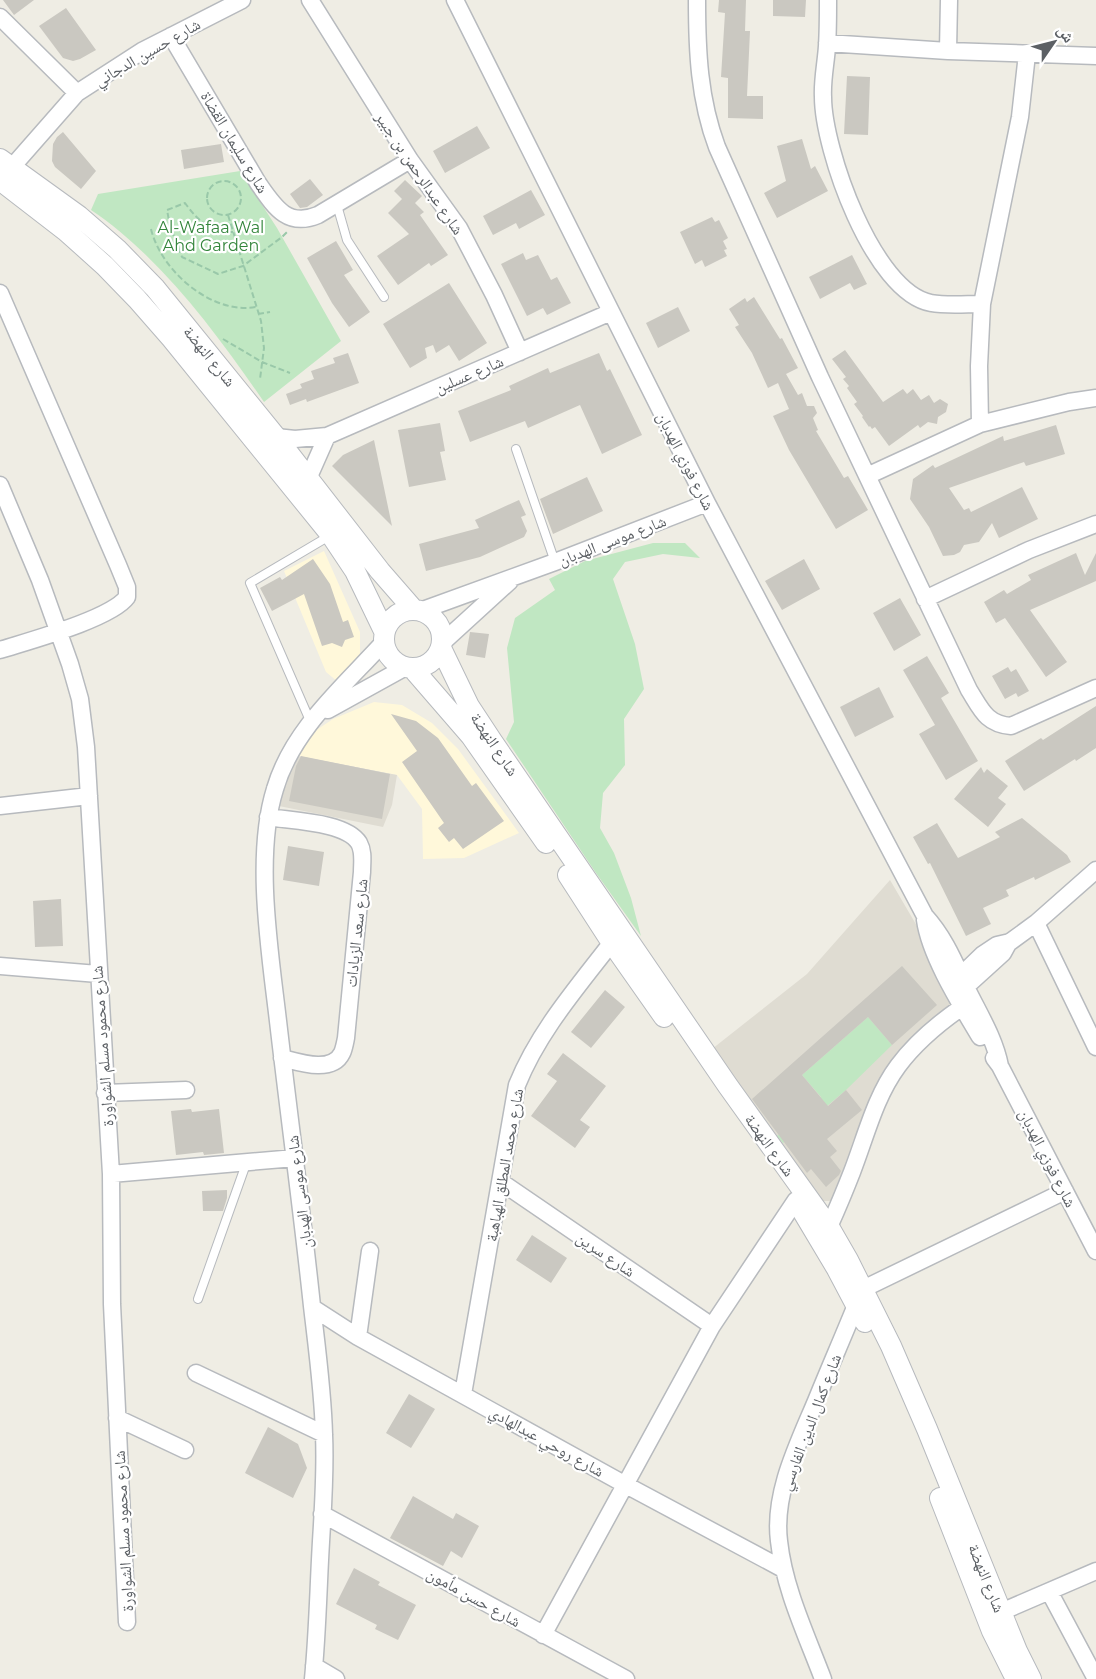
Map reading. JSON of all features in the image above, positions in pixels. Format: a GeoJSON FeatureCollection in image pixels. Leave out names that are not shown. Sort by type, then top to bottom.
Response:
{"type":"FeatureCollection","features":[{"type":"Feature","properties":{"kind":"street","name":"شارع حسين الدجاني"},"geometry":{"type":"LineString","coordinates":[[4,168],[77,93],[141,51],[242,0]]}},
{"type":"Feature","properties":{"kind":"street","name":"شارع عبدالرحمن بن جبير"},"geometry":{"type":"LineString","coordinates":[[310,0],[410,160],[459,228],[520,352]]}},
{"type":"Feature","properties":{"kind":"street","name":"شارع فوزي الهدبان"},"geometry":{"type":"LineString","coordinates":[[455,0],[707,503],[925,916],[950,952],[960,990]]}},
{"type":"Feature","properties":{"kind":"street"},"geometry":{"type":"LineString","coordinates":[[697,0],[697,46],[701,91],[713,138],[867,476],[969,690],[982,712],[990,720],[1000,725],[1011,726],[1096,688]]}},
{"type":"Feature","properties":{"kind":"street"},"geometry":{"type":"LineString","coordinates":[[828,0],[823,97],[827,132],[837,168],[878,260],[891,277],[911,295],[931,303],[982,304]]}},
{"type":"Feature","properties":{"kind":"street"},"geometry":{"type":"LineString","coordinates":[[948,51],[950,0]]}},
{"type":"Feature","properties":{"kind":"street"},"geometry":{"type":"LineString","coordinates":[[0,17],[77,93]]}},
{"type":"Feature","properties":{"kind":"street","name":"شارع سليمان القضاة"},"geometry":{"type":"LineString","coordinates":[[171,36],[258,183],[273,205],[292,219]]}},
{"type":"Feature","properties":{"kind":"street"},"geometry":{"type":"LineString","coordinates":[[827,43],[948,51],[1096,56]]}},
{"type":"Feature","properties":{"kind":"street"},"geometry":{"type":"LineString","coordinates":[[980,424],[979,366],[982,304],[1020,117],[1027,54]]}},
{"type":"Feature","properties":{"kind":"street"},"geometry":{"type":"LineString","coordinates":[[292,219],[306,221],[337,205],[410,160]]}},
{"type":"Feature","properties":{"kind":"street","name":"شارع النهضة"},"geometry":{"type":"LineString","coordinates":[[4,168],[79,216],[155,288],[276,437],[380,571],[417,610]]}},
{"type":"Feature","properties":{"kind":"street","name":"شارع النهضة"},"geometry":{"type":"LineString","coordinates":[[4,168],[137,299],[331,535],[355,571],[384,637]]}},
{"type":"Feature","properties":{"kind":"street"},"geometry":{"type":"LineString","coordinates":[[0,293],[127,587],[127,597],[119,606],[58,632],[0,650]]}},
{"type":"Feature","properties":{"kind":"street","name":"شارع عسلين"},"geometry":{"type":"LineString","coordinates":[[276,437],[295,439],[327,436],[611,312]]}},
{"type":"Feature","properties":{"kind":"street"},"geometry":{"type":"LineString","coordinates":[[867,476],[980,424],[1069,402],[1096,399]]}},
{"type":"Feature","properties":{"kind":"street"},"geometry":{"type":"LineString","coordinates":[[308,479],[327,436]]}},
{"type":"Feature","properties":{"kind":"street","name":"شارع محمود مسلم الشواورة"},"geometry":{"type":"LineString","coordinates":[[0,485],[40,580],[80,699],[89,796],[111,1174],[112,1304],[127,1622]]}},
{"type":"Feature","properties":{"kind":"street","name":"شارع موسى الهدبان"},"geometry":{"type":"LineString","coordinates":[[417,610],[555,562],[707,503]]}},
{"type":"Feature","properties":{"kind":"street"},"geometry":{"type":"LineString","coordinates":[[925,599],[1029,550],[1096,524]]}},
{"type":"Feature","properties":{"kind":"street","name":"شارع موسى الهدبان"},"geometry":{"type":"LineString","coordinates":[[442,645],[516,576]]}},
{"type":"Feature","properties":{"kind":"street"},"geometry":{"type":"LineString","coordinates":[[417,610],[434,619],[439,626],[442,645],[430,663],[409,668],[390,658],[384,637],[393,618],[399,613],[417,610]]}},
{"type":"Feature","properties":{"kind":"street","name":"شارع موسى الهدبان"},"geometry":{"type":"LineString","coordinates":[[314,1673],[324,1434],[313,1308],[282,1058],[265,892],[265,858],[268,817],[280,774],[298,738],[384,637]]}},
{"type":"Feature","properties":{"kind":"street","name":"شارع النهضة"},"geometry":{"type":"LineString","coordinates":[[442,645],[469,706],[616,936],[860,1297],[927,1429],[1030,1679]]}},
{"type":"Feature","properties":{"kind":"street","name":"شارع النهضة"},"geometry":{"type":"LineString","coordinates":[[409,668],[471,736],[560,863],[728,1086],[829,1227],[929,1467],[992,1631],[1016,1679]]}},
{"type":"Feature","properties":{"kind":"street","name":"شارع موسى الهدبان"},"geometry":{"type":"LineString","coordinates":[[313,721],[409,668]]}},
{"type":"Feature","properties":{"kind":"street"},"geometry":{"type":"LineString","coordinates":[[0,806],[89,796]]}},
{"type":"Feature","properties":{"kind":"street","name":"شارع سعد الزيادات"},"geometry":{"type":"LineString","coordinates":[[268,817],[335,828],[352,835],[362,852],[347,1026],[342,1054],[336,1060],[322,1065],[304,1064],[282,1058]]}},
{"type":"Feature","properties":{"kind":"street"},"geometry":{"type":"LineString","coordinates":[[960,990],[1003,953],[1010,942],[1036,923],[1096,870]]}},
{"type":"Feature","properties":{"kind":"street","name":"شارع فوزي الهدبان"},"geometry":{"type":"LineString","coordinates":[[925,916],[927,935],[997,1048],[1000,1066],[1096,1251]]}},
{"type":"Feature","properties":{"kind":"street"},"geometry":{"type":"LineString","coordinates":[[1036,923],[1096,1047]]}},
{"type":"Feature","properties":{"kind":"street","name":"شارع محمد المطلق الهباهبة"},"geometry":{"type":"LineString","coordinates":[[463,1394],[517,1085],[545,1030],[616,936]]}},
{"type":"Feature","properties":{"kind":"street"},"geometry":{"type":"LineString","coordinates":[[950,952],[972,959],[997,945],[1010,942]]}},
{"type":"Feature","properties":{"kind":"street"},"geometry":{"type":"LineString","coordinates":[[829,1227],[888,1080],[911,1050],[946,1018],[982,955]]}},
{"type":"Feature","properties":{"kind":"street"},"geometry":{"type":"LineString","coordinates":[[0,966],[98,974]]}},
{"type":"Feature","properties":{"kind":"street"},"geometry":{"type":"LineString","coordinates":[[105,1093],[186,1090]]}},
{"type":"Feature","properties":{"kind":"street"},"geometry":{"type":"LineString","coordinates":[[111,1174],[295,1158]]}},
{"type":"Feature","properties":{"kind":"street","name":"شارع سرين"},"geometry":{"type":"LineString","coordinates":[[501,1182],[712,1326]]}},
{"type":"Feature","properties":{"kind":"street"},"geometry":{"type":"LineString","coordinates":[[860,1297],[1065,1191]]}},
{"type":"Feature","properties":{"kind":"street"},"geometry":{"type":"LineString","coordinates":[[543,1635],[712,1326],[796,1200]]}},
{"type":"Feature","properties":{"kind":"street"},"geometry":{"type":"LineString","coordinates":[[358,1336],[370,1251]]}},
{"type":"Feature","properties":{"kind":"street","name":"شارع كمال الدين الفارسي"},"geometry":{"type":"LineString","coordinates":[[823,1679],[783,1569],[778,1539],[779,1515],[783,1488],[803,1432],[860,1297]]}},
{"type":"Feature","properties":{"kind":"street","name":"شارع روحي عبدالهادي"},"geometry":{"type":"LineString","coordinates":[[313,1308],[358,1336],[624,1485],[783,1569]]}},
{"type":"Feature","properties":{"kind":"street"},"geometry":{"type":"LineString","coordinates":[[196,1374],[324,1434]]}},
{"type":"Feature","properties":{"kind":"street"},"geometry":{"type":"LineString","coordinates":[[117,1418],[185,1450]]}},
{"type":"Feature","properties":{"kind":"street","name":"شارع حسن مأمون"},"geometry":{"type":"LineString","coordinates":[[322,1514],[626,1679]]}},
{"type":"Feature","properties":{"kind":"street"},"geometry":{"type":"LineString","coordinates":[[1001,1612],[1050,1593],[1096,1571]]}},
{"type":"Feature","properties":{"kind":"street"},"geometry":{"type":"LineString","coordinates":[[1050,1593],[1096,1679]]}},
{"type":"Feature","properties":{"kind":"street"},"geometry":{"type":"LineString","coordinates":[[314,1673],[336,1679]]}},
{"type":"Feature","properties":{"kind":"lane"},"geometry":{"type":"LineString","coordinates":[[337,205],[347,240],[384,297]]}},
{"type":"Feature","properties":{"kind":"lane"},"geometry":{"type":"LineString","coordinates":[[516,449],[555,562]]}},
{"type":"Feature","properties":{"kind":"lane"},"geometry":{"type":"LineString","coordinates":[[313,721],[250,582],[331,535]]}},
{"type":"Feature","properties":{"kind":"lane"},"geometry":{"type":"LineString","coordinates":[[198,1299],[246,1164]]}},
{"type":"Feature","properties":{"kind":"path"},"geometry":{"type":"LineString","coordinates":[[222,182],[233,184],[240,193],[240,204],[228,215],[212,211],[207,201],[212,186],[222,182]]}},
{"type":"Feature","properties":{"kind":"path"},"geometry":{"type":"LineString","coordinates":[[233,232],[218,231],[203,224],[185,203],[167,210],[170,226],[182,257],[218,274],[243,266],[282,237],[289,229],[292,219]]}},
{"type":"Feature","properties":{"kind":"path"},"geometry":{"type":"LineString","coordinates":[[228,215],[258,314],[264,348],[260,379]]}},
{"type":"Feature","properties":{"kind":"path"},"geometry":{"type":"LineString","coordinates":[[151,229],[158,248],[192,289],[207,298],[241,309],[256,307]]}},
{"type":"Feature","properties":{"kind":"path"},"geometry":{"type":"LineString","coordinates":[[258,314],[270,312]]}},
{"type":"Feature","properties":{"kind":"path"},"geometry":{"type":"LineString","coordinates":[[223,339],[262,362],[290,373]]}},
{"type":"Feature","properties":{"kind":"shaded area"},"geometry":{"type":"Polygon","coordinates":[[[324,551],[360,632],[360,658],[338,682],[326,672],[284,571],[324,551]]]}},
{"type":"Feature","properties":{"kind":"shaded area"},"geometry":{"type":"Polygon","coordinates":[[[374,702],[402,705],[432,723],[458,749],[519,833],[464,858],[423,859],[422,809],[397,775],[293,755],[306,737],[333,719],[374,702]]]}},
{"type":"Feature","properties":{"kind":"shaded area"},"geometry":{"type":"Polygon","coordinates":[[[293,755],[397,775],[392,805],[383,827],[279,806],[293,755]]]}},
{"type":"Feature","properties":{"kind":"shaded area"},"geometry":{"type":"Polygon","coordinates":[[[890,880],[924,938],[951,1003],[943,1013],[904,1047],[835,1197],[830,1201],[812,1199],[712,1049],[807,974],[890,880]]]}},
{"type":"Feature","properties":{"kind":"green space","name":"Al-Wafaa Wal Ahd Garden"},"geometry":{"type":"Polygon","coordinates":[[[240,171],[277,228],[341,341],[264,402],[207,324],[164,273],[117,229],[91,210],[98,194],[240,171]]]}},
{"type":"Feature","properties":{"kind":"green space"},"geometry":{"type":"Polygon","coordinates":[[[653,543],[685,543],[700,558],[663,554],[625,562],[613,579],[635,644],[644,689],[624,719],[625,765],[603,793],[600,828],[614,853],[631,898],[641,936],[506,739],[514,722],[507,648],[515,618],[555,590],[549,579],[585,561],[653,543]]]}},
{"type":"Feature","properties":{"kind":"green space"},"geometry":{"type":"Polygon","coordinates":[[[868,1017],[892,1045],[846,1090],[783,1143],[777,1136],[821,1097],[802,1075],[868,1017]]]}},
{"type":"Feature","properties":{"kind":"building"},"geometry":{"type":"Polygon","coordinates":[[[3,0],[34,0],[14,15],[3,0]]]}},
{"type":"Feature","properties":{"kind":"building"},"geometry":{"type":"Polygon","coordinates":[[[719,0],[746,0],[745,31],[750,31],[747,96],[763,96],[763,119],[728,118],[728,78],[721,77],[725,13],[718,12],[719,0]]]}},
{"type":"Feature","properties":{"kind":"building"},"geometry":{"type":"Polygon","coordinates":[[[773,0],[806,0],[805,17],[773,16],[773,0]]]}},
{"type":"Feature","properties":{"kind":"building"},"geometry":{"type":"Polygon","coordinates":[[[66,8],[96,50],[73,61],[63,58],[39,26],[66,8]]]}},
{"type":"Feature","properties":{"kind":"building"},"geometry":{"type":"Polygon","coordinates":[[[847,76],[870,77],[868,135],[844,134],[847,76]]]}},
{"type":"Feature","properties":{"kind":"building"},"geometry":{"type":"Polygon","coordinates":[[[477,126],[490,148],[445,173],[433,151],[477,126]]]}},
{"type":"Feature","properties":{"kind":"building"},"geometry":{"type":"Polygon","coordinates":[[[63,132],[96,171],[81,189],[55,167],[52,161],[53,144],[63,132]]]}},
{"type":"Feature","properties":{"kind":"building"},"geometry":{"type":"Polygon","coordinates":[[[802,139],[811,169],[815,166],[828,191],[777,218],[764,193],[786,181],[777,146],[802,139]]]}},
{"type":"Feature","properties":{"kind":"building"},"geometry":{"type":"Polygon","coordinates":[[[221,144],[224,162],[184,169],[181,150],[221,144]]]}},
{"type":"Feature","properties":{"kind":"building"},"geometry":{"type":"Polygon","coordinates":[[[310,179],[323,195],[307,207],[300,208],[290,194],[310,179]]]}},
{"type":"Feature","properties":{"kind":"building"},"geometry":{"type":"Polygon","coordinates":[[[405,180],[422,196],[415,203],[424,212],[420,215],[448,255],[431,266],[429,263],[398,285],[377,256],[409,234],[388,213],[402,199],[394,191],[405,180]]]}},
{"type":"Feature","properties":{"kind":"building"},"geometry":{"type":"Polygon","coordinates":[[[531,190],[545,215],[519,229],[516,223],[493,235],[483,216],[531,190]]]}},
{"type":"Feature","properties":{"kind":"building"},"geometry":{"type":"Polygon","coordinates":[[[712,217],[715,222],[719,220],[728,238],[723,241],[727,249],[724,250],[727,256],[705,267],[702,260],[695,264],[680,232],[712,217]]]}},
{"type":"Feature","properties":{"kind":"building"},"geometry":{"type":"Polygon","coordinates":[[[336,241],[353,270],[344,275],[370,312],[349,327],[332,303],[307,258],[336,241]]]}},
{"type":"Feature","properties":{"kind":"building"},"geometry":{"type":"Polygon","coordinates":[[[523,253],[526,260],[538,255],[551,280],[557,277],[571,303],[547,315],[543,308],[527,316],[501,264],[523,253]]]}},
{"type":"Feature","properties":{"kind":"building"},"geometry":{"type":"Polygon","coordinates":[[[852,255],[867,284],[854,290],[850,283],[820,299],[809,277],[852,255]]]}},
{"type":"Feature","properties":{"kind":"building"},"geometry":{"type":"Polygon","coordinates":[[[449,283],[487,343],[459,361],[449,345],[436,353],[433,345],[425,348],[427,358],[410,368],[383,324],[449,283]]]}},
{"type":"Feature","properties":{"kind":"building"},"geometry":{"type":"Polygon","coordinates":[[[754,297],[780,339],[782,338],[798,368],[786,374],[798,395],[802,393],[807,406],[814,406],[817,413],[813,418],[818,430],[816,431],[844,478],[848,476],[868,510],[836,529],[789,450],[773,416],[789,409],[778,383],[768,388],[752,353],[735,327],[739,325],[729,309],[745,298],[747,302],[754,297]]]}},
{"type":"Feature","properties":{"kind":"building"},"geometry":{"type":"Polygon","coordinates":[[[678,307],[690,331],[658,348],[646,323],[678,307]]]}},
{"type":"Feature","properties":{"kind":"building"},"geometry":{"type":"Polygon","coordinates":[[[845,350],[883,402],[903,389],[907,394],[913,389],[921,400],[929,395],[934,403],[940,399],[948,404],[946,412],[938,417],[937,424],[928,422],[920,428],[918,425],[889,446],[875,427],[872,429],[869,427],[862,417],[854,404],[857,402],[847,388],[849,386],[843,379],[846,377],[832,359],[845,350]]]}},
{"type":"Feature","properties":{"kind":"building"},"geometry":{"type":"Polygon","coordinates":[[[348,353],[359,383],[307,402],[306,399],[290,405],[286,394],[302,388],[300,384],[314,379],[311,371],[335,363],[333,358],[348,353]]]}},
{"type":"Feature","properties":{"kind":"building"},"geometry":{"type":"Polygon","coordinates":[[[599,353],[607,371],[610,369],[642,435],[602,454],[580,405],[528,428],[525,421],[470,442],[458,411],[511,390],[509,386],[548,368],[550,373],[599,353]]]}},
{"type":"Feature","properties":{"kind":"building"},"geometry":{"type":"Polygon","coordinates":[[[440,423],[445,451],[440,452],[446,480],[409,487],[398,430],[440,423]]]}},
{"type":"Feature","properties":{"kind":"building"},"geometry":{"type":"Polygon","coordinates":[[[1056,425],[1065,454],[1026,466],[1024,462],[949,488],[964,510],[969,508],[971,512],[1022,487],[1038,519],[999,538],[992,523],[979,542],[964,545],[960,552],[954,555],[943,556],[929,527],[910,499],[913,479],[933,465],[935,468],[1003,436],[1004,441],[1056,425]]]}},
{"type":"Feature","properties":{"kind":"building"},"geometry":{"type":"Polygon","coordinates":[[[374,440],[392,526],[332,466],[343,455],[374,440]]]}},
{"type":"Feature","properties":{"kind":"building"},"geometry":{"type":"Polygon","coordinates":[[[587,477],[603,511],[553,534],[540,499],[587,477]]]}},
{"type":"Feature","properties":{"kind":"building"},"geometry":{"type":"Polygon","coordinates":[[[519,500],[526,515],[521,517],[527,531],[524,537],[480,557],[426,571],[419,544],[479,528],[475,520],[519,500]]]}},
{"type":"Feature","properties":{"kind":"building"},"geometry":{"type":"Polygon","coordinates":[[[1076,553],[1085,575],[1096,553],[1096,581],[1030,610],[1067,662],[1046,677],[1005,618],[996,623],[984,602],[1004,590],[1007,594],[1031,580],[1028,575],[1076,553]]]}},
{"type":"Feature","properties":{"kind":"building"},"geometry":{"type":"Polygon","coordinates":[[[313,559],[330,584],[343,622],[348,620],[354,637],[345,640],[342,647],[332,643],[322,646],[304,594],[272,611],[260,588],[280,577],[282,580],[313,559]]]}},
{"type":"Feature","properties":{"kind":"building"},"geometry":{"type":"Polygon","coordinates":[[[804,559],[820,589],[782,610],[765,581],[804,559]]]}},
{"type":"Feature","properties":{"kind":"building"},"geometry":{"type":"Polygon","coordinates":[[[900,598],[921,635],[894,651],[873,613],[900,598]]]}},
{"type":"Feature","properties":{"kind":"building"},"geometry":{"type":"Polygon","coordinates":[[[470,632],[489,634],[485,658],[466,655],[470,632]]]}},
{"type":"Feature","properties":{"kind":"building"},"geometry":{"type":"Polygon","coordinates":[[[927,656],[949,693],[941,698],[978,761],[946,780],[919,734],[935,725],[903,670],[927,656]]]}},
{"type":"Feature","properties":{"kind":"building"},"geometry":{"type":"Polygon","coordinates":[[[1008,667],[1011,672],[1016,669],[1029,691],[1018,697],[1016,693],[1005,699],[992,676],[1008,667]]]}},
{"type":"Feature","properties":{"kind":"building"},"geometry":{"type":"Polygon","coordinates":[[[879,687],[894,717],[855,737],[840,707],[879,687]]]}},
{"type":"Feature","properties":{"kind":"building"},"geometry":{"type":"Polygon","coordinates":[[[1096,706],[1096,748],[1024,791],[1005,761],[1096,706]]]}},
{"type":"Feature","properties":{"kind":"building"},"geometry":{"type":"Polygon","coordinates":[[[391,714],[416,721],[438,738],[472,786],[476,783],[504,821],[463,849],[454,838],[449,842],[438,828],[444,823],[402,762],[417,751],[391,714]]]}},
{"type":"Feature","properties":{"kind":"building"},"geometry":{"type":"Polygon","coordinates":[[[301,756],[390,774],[382,819],[289,801],[296,766],[301,756]]]}},
{"type":"Feature","properties":{"kind":"building"},"geometry":{"type":"Polygon","coordinates":[[[981,767],[984,773],[987,769],[1008,786],[998,798],[1006,804],[988,827],[954,799],[981,767]]]}},
{"type":"Feature","properties":{"kind":"building"},"geometry":{"type":"Polygon","coordinates":[[[1022,818],[1067,855],[1071,862],[1035,880],[1034,877],[1006,890],[1009,896],[983,908],[991,924],[966,936],[930,863],[928,864],[913,837],[937,823],[958,858],[1000,837],[995,832],[1022,818]]]}},
{"type":"Feature","properties":{"kind":"building"},"geometry":{"type":"Polygon","coordinates":[[[288,846],[324,852],[319,886],[283,880],[288,846]]]}},
{"type":"Feature","properties":{"kind":"building"},"geometry":{"type":"Polygon","coordinates":[[[61,899],[63,946],[35,947],[33,901],[61,899]]]}},
{"type":"Feature","properties":{"kind":"building"},"geometry":{"type":"Polygon","coordinates":[[[902,966],[937,1005],[892,1045],[868,1017],[802,1075],[828,1106],[846,1090],[862,1110],[827,1139],[837,1151],[830,1157],[841,1171],[826,1187],[811,1169],[807,1173],[752,1099],[902,966]]]}},
{"type":"Feature","properties":{"kind":"building"},"geometry":{"type":"Polygon","coordinates":[[[605,990],[625,1007],[591,1048],[571,1032],[605,990]]]}},
{"type":"Feature","properties":{"kind":"building"},"geometry":{"type":"Polygon","coordinates":[[[563,1053],[606,1086],[580,1120],[590,1127],[575,1148],[531,1116],[557,1081],[547,1074],[563,1053]]]}},
{"type":"Feature","properties":{"kind":"building"},"geometry":{"type":"Polygon","coordinates":[[[191,1109],[192,1112],[219,1109],[224,1153],[204,1155],[203,1152],[176,1155],[171,1111],[191,1109]]]}},
{"type":"Feature","properties":{"kind":"building"},"geometry":{"type":"Polygon","coordinates":[[[227,1190],[223,1211],[203,1211],[202,1191],[227,1190]]]}},
{"type":"Feature","properties":{"kind":"building"},"geometry":{"type":"Polygon","coordinates":[[[532,1235],[567,1258],[551,1283],[516,1260],[532,1235]]]}},
{"type":"Feature","properties":{"kind":"building"},"geometry":{"type":"Polygon","coordinates":[[[409,1394],[435,1409],[411,1448],[386,1433],[409,1394]]]}},
{"type":"Feature","properties":{"kind":"building"},"geometry":{"type":"Polygon","coordinates":[[[268,1427],[298,1444],[307,1468],[293,1498],[245,1473],[268,1427]]]}},
{"type":"Feature","properties":{"kind":"building"},"geometry":{"type":"Polygon","coordinates":[[[413,1496],[453,1519],[456,1513],[479,1526],[462,1558],[451,1551],[443,1566],[390,1538],[413,1496]]]}},
{"type":"Feature","properties":{"kind":"building"},"geometry":{"type":"Polygon","coordinates":[[[354,1568],[380,1582],[378,1585],[416,1605],[398,1640],[375,1629],[377,1625],[336,1604],[354,1568]]]}}]}
